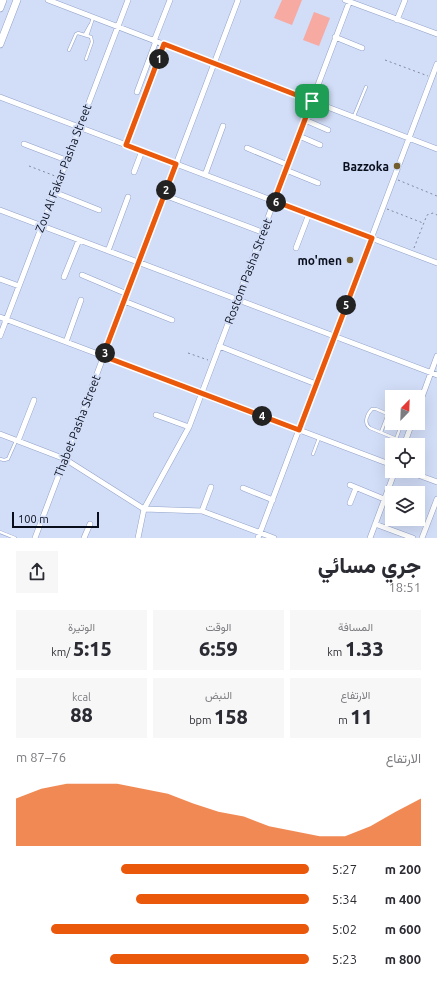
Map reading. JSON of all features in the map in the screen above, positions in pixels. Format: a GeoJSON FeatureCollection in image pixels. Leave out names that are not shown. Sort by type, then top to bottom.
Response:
{"type":"FeatureCollection","features":[{"type":"Feature","properties":{"kind":"street"},"geometry":{"type":"LineString","coordinates":[[0,8],[3,0]]}},
{"type":"Feature","properties":{"kind":"street"},"geometry":{"type":"LineString","coordinates":[[0,44],[17,0]]}},
{"type":"Feature","properties":{"kind":"street"},"geometry":{"type":"LineString","coordinates":[[48,0],[437,149]]}},
{"type":"Feature","properties":{"kind":"street","name":"Zou Al Fakar Pasha Street"},"geometry":{"type":"LineString","coordinates":[[0,336],[128,0]]}},
{"type":"Feature","properties":{"kind":"street"},"geometry":{"type":"LineString","coordinates":[[136,92],[170,0]]}},
{"type":"Feature","properties":{"kind":"street","name":"Thabet Pasha Street"},"geometry":{"type":"LineString","coordinates":[[35,538],[238,0]]}},
{"type":"Feature","properties":{"kind":"street"},"geometry":{"type":"LineString","coordinates":[[348,0],[437,34]]}},
{"type":"Feature","properties":{"kind":"street","name":"Rostom Pasha Street"},"geometry":{"type":"LineString","coordinates":[[138,538],[144,509],[189,427],[305,120],[348,0]]}},
{"type":"Feature","properties":{"kind":"street"},"geometry":{"type":"LineString","coordinates":[[398,20],[405,0]]}},
{"type":"Feature","properties":{"kind":"street"},"geometry":{"type":"LineString","coordinates":[[335,38],[362,48]]}},
{"type":"Feature","properties":{"kind":"street"},"geometry":{"type":"LineString","coordinates":[[126,145],[164,44]]}},
{"type":"Feature","properties":{"kind":"street"},"geometry":{"type":"LineString","coordinates":[[259,536],[437,64]]}},
{"type":"Feature","properties":{"kind":"street"},"geometry":{"type":"LineString","coordinates":[[0,97],[437,263]]}},
{"type":"Feature","properties":{"kind":"street"},"geometry":{"type":"LineString","coordinates":[[305,120],[328,130]]}},
{"type":"Feature","properties":{"kind":"street"},"geometry":{"type":"LineString","coordinates":[[205,175],[223,126]]}},
{"type":"Feature","properties":{"kind":"street"},"geometry":{"type":"LineString","coordinates":[[299,136],[320,145]]}},
{"type":"Feature","properties":{"kind":"street"},"geometry":{"type":"LineString","coordinates":[[24,144],[66,160]]}},
{"type":"Feature","properties":{"kind":"street"},"geometry":{"type":"LineString","coordinates":[[246,148],[318,183]]}},
{"type":"Feature","properties":{"kind":"street"},"geometry":{"type":"LineString","coordinates":[[134,172],[142,151]]}},
{"type":"Feature","properties":{"kind":"street"},"geometry":{"type":"LineString","coordinates":[[54,192],[99,210]]}},
{"type":"Feature","properties":{"kind":"street"},"geometry":{"type":"LineString","coordinates":[[164,195],[262,232]]}},
{"type":"Feature","properties":{"kind":"street"},"geometry":{"type":"LineString","coordinates":[[108,251],[128,197]]}},
{"type":"Feature","properties":{"kind":"street"},"geometry":{"type":"LineString","coordinates":[[0,210],[437,375]]}},
{"type":"Feature","properties":{"kind":"street"},"geometry":{"type":"LineString","coordinates":[[296,248],[309,214]]}},
{"type":"Feature","properties":{"kind":"street"},"geometry":{"type":"LineString","coordinates":[[64,277],[79,240]]}},
{"type":"Feature","properties":{"kind":"street"},"geometry":{"type":"LineString","coordinates":[[82,275],[127,294]]}},
{"type":"Feature","properties":{"kind":"street"},"geometry":{"type":"LineString","coordinates":[[0,279],[19,286]]}},
{"type":"Feature","properties":{"kind":"street"},"geometry":{"type":"LineString","coordinates":[[66,342],[81,300]]}},
{"type":"Feature","properties":{"kind":"street"},"geometry":{"type":"LineString","coordinates":[[124,301],[172,320]]}},
{"type":"Feature","properties":{"kind":"street"},"geometry":{"type":"LineString","coordinates":[[0,317],[385,462]]}},
{"type":"Feature","properties":{"kind":"street"},"geometry":{"type":"LineString","coordinates":[[219,346],[316,384]]}},
{"type":"Feature","properties":{"kind":"street"},"geometry":{"type":"LineString","coordinates":[[425,390],[437,356]]}},
{"type":"Feature","properties":{"kind":"street"},"geometry":{"type":"LineString","coordinates":[[17,440],[34,400]]}},
{"type":"Feature","properties":{"kind":"street"},"geometry":{"type":"LineString","coordinates":[[156,415],[189,427]]}},
{"type":"Feature","properties":{"kind":"street"},"geometry":{"type":"LineString","coordinates":[[0,434],[65,459],[144,509],[202,511],[259,536],[274,538]]}},
{"type":"Feature","properties":{"kind":"street"},"geometry":{"type":"LineString","coordinates":[[370,538],[392,478]]}},
{"type":"Feature","properties":{"kind":"street"},"geometry":{"type":"LineString","coordinates":[[425,478],[437,482]]}},
{"type":"Feature","properties":{"kind":"street"},"geometry":{"type":"LineString","coordinates":[[350,485],[384,499]]}},
{"type":"Feature","properties":{"kind":"street"},"geometry":{"type":"LineString","coordinates":[[202,511],[211,486]]}},
{"type":"Feature","properties":{"kind":"street"},"geometry":{"type":"LineString","coordinates":[[243,488],[273,500]]}},
{"type":"Feature","properties":{"kind":"street"},"geometry":{"type":"LineString","coordinates":[[350,503],[356,488]]}},
{"type":"Feature","properties":{"kind":"street"},"geometry":{"type":"LineString","coordinates":[[422,538],[437,499]]}},
{"type":"Feature","properties":{"kind":"street"},"geometry":{"type":"LineString","coordinates":[[84,538],[90,524]]}},
{"type":"Feature","properties":{"kind":"street"},"geometry":{"type":"LineString","coordinates":[[375,524],[413,538]]}},
{"type":"Feature","properties":{"kind":"lane"},"geometry":{"type":"LineString","coordinates":[[86,35],[93,17]]}},
{"type":"Feature","properties":{"kind":"lane"},"geometry":{"type":"LineString","coordinates":[[69,50],[76,34],[80,33],[86,35],[91,38],[92,42],[86,59]]}},
{"type":"Feature","properties":{"kind":"lane"},"geometry":{"type":"LineString","coordinates":[[354,117],[366,87]]}},
{"type":"Feature","properties":{"kind":"lane"},"geometry":{"type":"LineString","coordinates":[[385,413],[374,409],[370,410],[366,424],[370,428],[394,438]]}},
{"type":"Feature","properties":{"kind":"lane"},"geometry":{"type":"LineString","coordinates":[[381,432],[385,422]]}},
{"type":"Feature","properties":{"kind":"lane"},"geometry":{"type":"LineString","coordinates":[[313,454],[319,438]]}},
{"type":"Feature","properties":{"kind":"lane"},"geometry":{"type":"LineString","coordinates":[[0,459],[8,459],[17,440]]}},
{"type":"Feature","properties":{"kind":"lane"},"geometry":{"type":"LineString","coordinates":[[0,532],[16,538]]}},
{"type":"Feature","properties":{"kind":"path"},"geometry":{"type":"LineString","coordinates":[[385,60],[432,77]]}},
{"type":"Feature","properties":{"kind":"path"},"geometry":{"type":"LineString","coordinates":[[29,166],[59,178]]}},
{"type":"Feature","properties":{"kind":"path"},"geometry":{"type":"LineString","coordinates":[[394,179],[437,196]]}},
{"type":"Feature","properties":{"kind":"path"},"geometry":{"type":"LineString","coordinates":[[383,207],[424,223]]}},
{"type":"Feature","properties":{"kind":"path"},"geometry":{"type":"LineString","coordinates":[[412,253],[427,215],[437,215]]}},
{"type":"Feature","properties":{"kind":"path"},"geometry":{"type":"LineString","coordinates":[[188,353],[213,362]]}},
{"type":"Feature","properties":{"kind":"shaded area"},"geometry":{"type":"Polygon","coordinates":[[[282,0],[302,0],[292,25],[274,18],[282,0]]]}},
{"type":"Feature","properties":{"kind":"shaded area"},"geometry":{"type":"Polygon","coordinates":[[[314,12],[330,18],[319,46],[303,40],[314,12]]]}},
{"type":"Feature","properties":{"kind":"place","name":"Bazzoka"},"geometry":{"type":"Point","coordinates":[397,166]}},
{"type":"Feature","properties":{"kind":"place","name":"mo'men"},"geometry":{"type":"Point","coordinates":[350,260]}},
{"type":"Feature","properties":{"kind":"route"},"geometry":{"type":"LineString","coordinates":[[164,44],[312,101],[274,201],[372,238],[299,430],[103,356],[176,164],[126,145],[164,44]]}}]}
